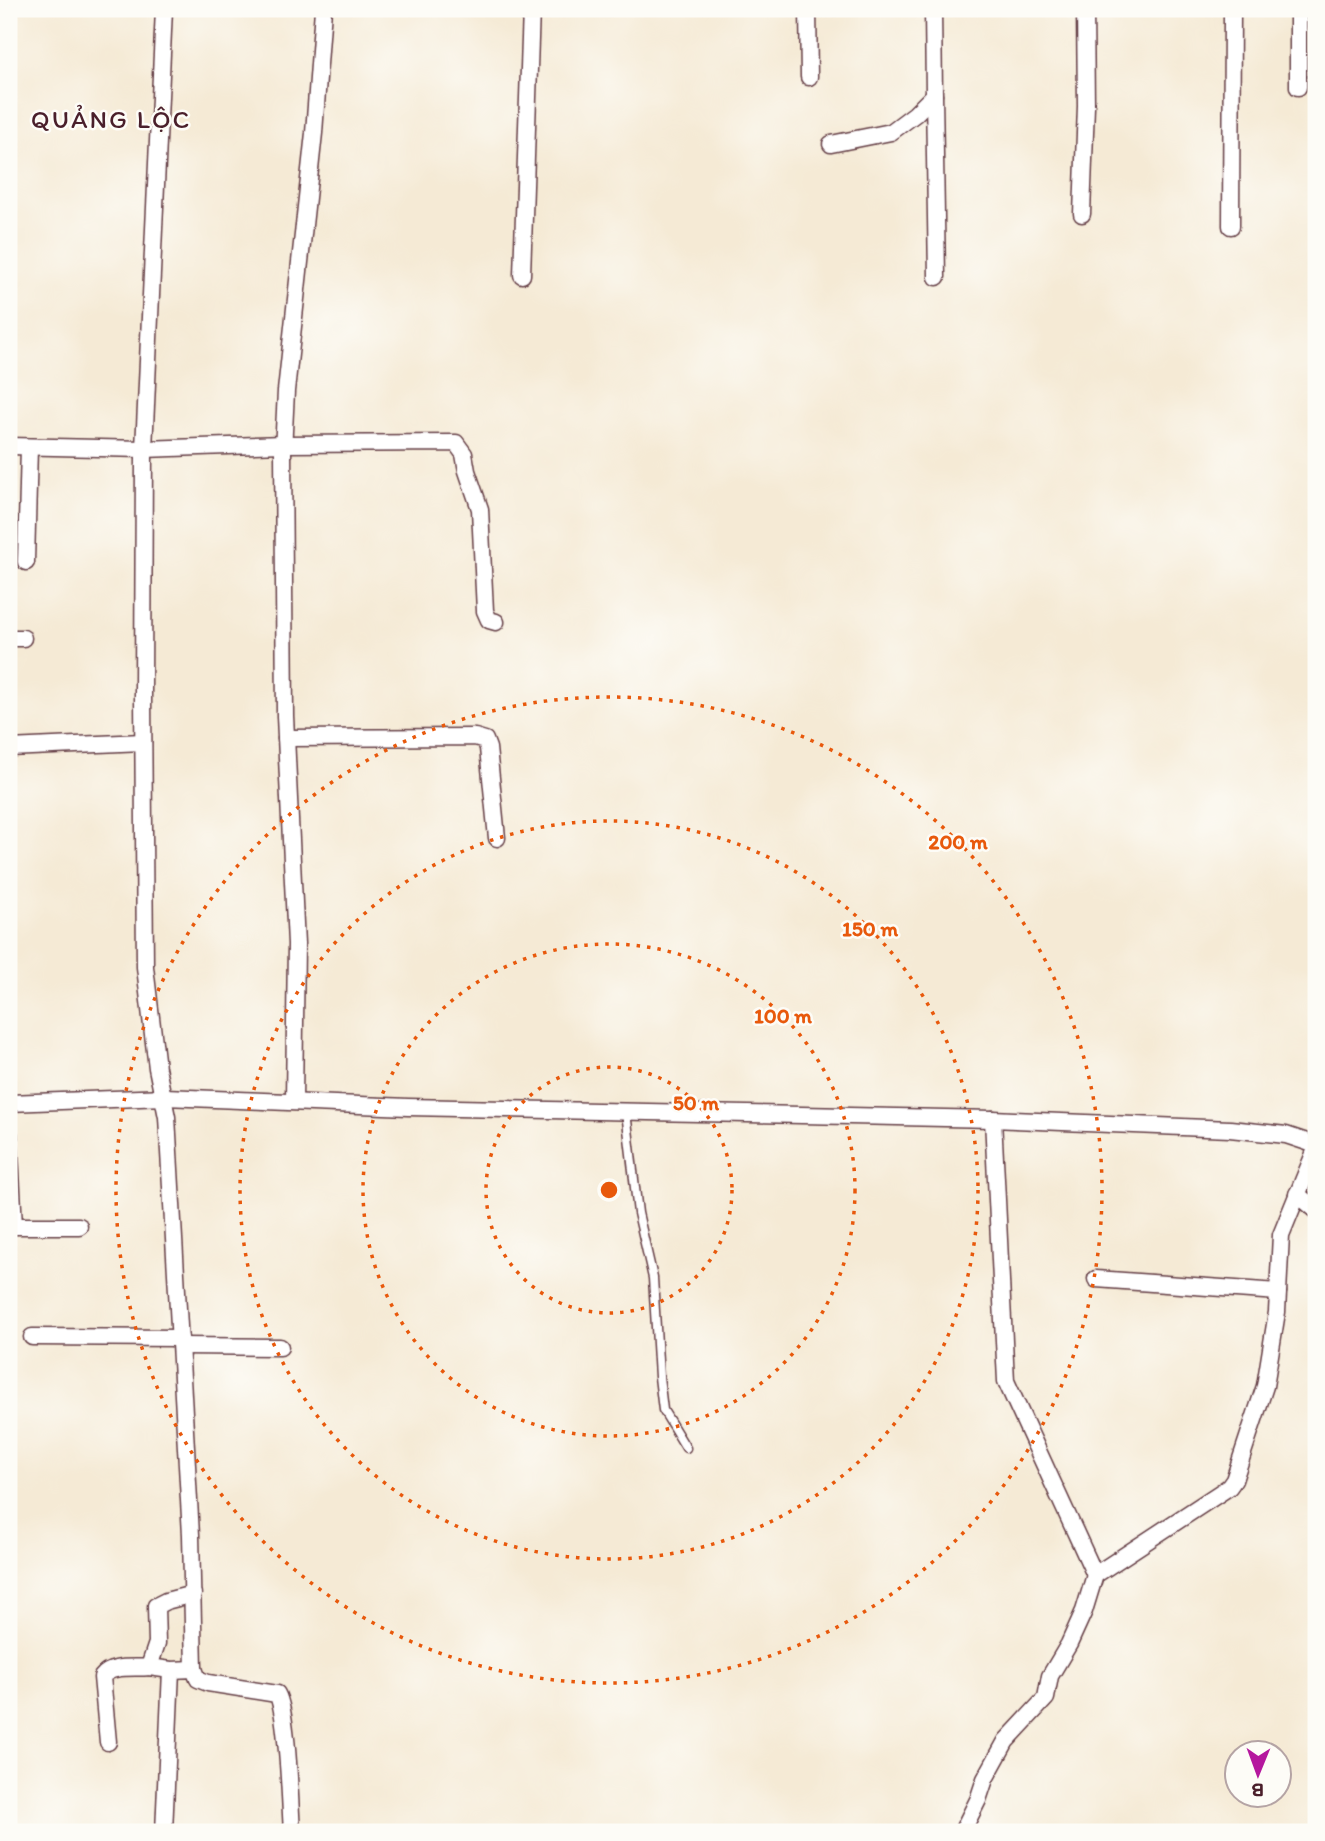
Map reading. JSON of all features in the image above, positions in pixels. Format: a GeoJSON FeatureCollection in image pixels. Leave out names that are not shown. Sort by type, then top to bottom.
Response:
{"type":"FeatureCollection","features":[{"type":"Feature","properties":{"kind":"street"},"geometry":{"type":"LineString","coordinates":[[164,9],[144,449],[145,967],[157,1068],[165,1097],[193,1594],[194,1669],[198,1679],[208,1683],[277,1694],[281,1701],[292,1832]]}},
{"type":"Feature","properties":{"kind":"street"},"geometry":{"type":"LineString","coordinates":[[294,1101],[296,944],[286,738],[283,444],[286,391],[314,133],[323,9]]}},
{"type":"Feature","properties":{"kind":"street"},"geometry":{"type":"LineString","coordinates":[[522,275],[531,9]]}},
{"type":"Feature","properties":{"kind":"street"},"geometry":{"type":"LineString","coordinates":[[808,9],[809,78]]}},
{"type":"Feature","properties":{"kind":"street"},"geometry":{"type":"LineString","coordinates":[[933,9],[937,277]]}},
{"type":"Feature","properties":{"kind":"street"},"geometry":{"type":"LineString","coordinates":[[1082,214],[1086,9]]}},
{"type":"Feature","properties":{"kind":"street"},"geometry":{"type":"LineString","coordinates":[[1231,226],[1233,9]]}},
{"type":"Feature","properties":{"kind":"street"},"geometry":{"type":"LineString","coordinates":[[1298,9],[1298,87]]}},
{"type":"Feature","properties":{"kind":"street"},"geometry":{"type":"LineString","coordinates":[[831,144],[891,132],[934,95]]}},
{"type":"Feature","properties":{"kind":"street"},"geometry":{"type":"LineString","coordinates":[[9,446],[144,449],[283,444],[456,443],[464,454],[480,509],[485,611],[489,620],[496,622]]}},
{"type":"Feature","properties":{"kind":"street"},"geometry":{"type":"LineString","coordinates":[[26,562],[29,447]]}},
{"type":"Feature","properties":{"kind":"street"},"geometry":{"type":"LineString","coordinates":[[286,738],[475,737],[485,740],[497,838]]}},
{"type":"Feature","properties":{"kind":"street"},"geometry":{"type":"LineString","coordinates":[[9,748],[143,741]]}},
{"type":"Feature","properties":{"kind":"street"},"geometry":{"type":"LineString","coordinates":[[9,1103],[165,1097],[408,1107],[993,1119],[1230,1129],[1286,1135],[1316,1147],[1281,1236],[1277,1312],[1265,1386],[1234,1480],[1229,1488],[1095,1575],[1084,1611],[1050,1676],[1045,1698],[1006,1741],[985,1779],[962,1832]]}},
{"type":"Feature","properties":{"kind":"street"},"geometry":{"type":"LineString","coordinates":[[993,1119],[1006,1381],[1095,1575]]}},
{"type":"Feature","properties":{"kind":"street"},"geometry":{"type":"LineString","coordinates":[[9,1134],[11,1226],[79,1226]]}},
{"type":"Feature","properties":{"kind":"street"},"geometry":{"type":"LineString","coordinates":[[1297,1194],[1316,1210]]}},
{"type":"Feature","properties":{"kind":"street"},"geometry":{"type":"LineString","coordinates":[[1096,1279],[1278,1292]]}},
{"type":"Feature","properties":{"kind":"street"},"geometry":{"type":"LineString","coordinates":[[32,1336],[279,1347]]}},
{"type":"Feature","properties":{"kind":"street"},"geometry":{"type":"LineString","coordinates":[[149,1667],[157,1643],[156,1606],[193,1594]]}},
{"type":"Feature","properties":{"kind":"street"},"geometry":{"type":"LineString","coordinates":[[108,1742],[102,1677],[106,1671],[149,1667],[194,1669]]}},
{"type":"Feature","properties":{"kind":"street"},"geometry":{"type":"LineString","coordinates":[[164,1832],[171,1670]]}},
{"type":"Feature","properties":{"kind":"lane"},"geometry":{"type":"LineString","coordinates":[[626,1112],[638,1213],[653,1278],[663,1410],[686,1448]]}},
{"type":"Feature","properties":{"kind":"district","name":"QUẢNG LỘC"},"geometry":{"type":"Point","coordinates":[111,119]}}]}
